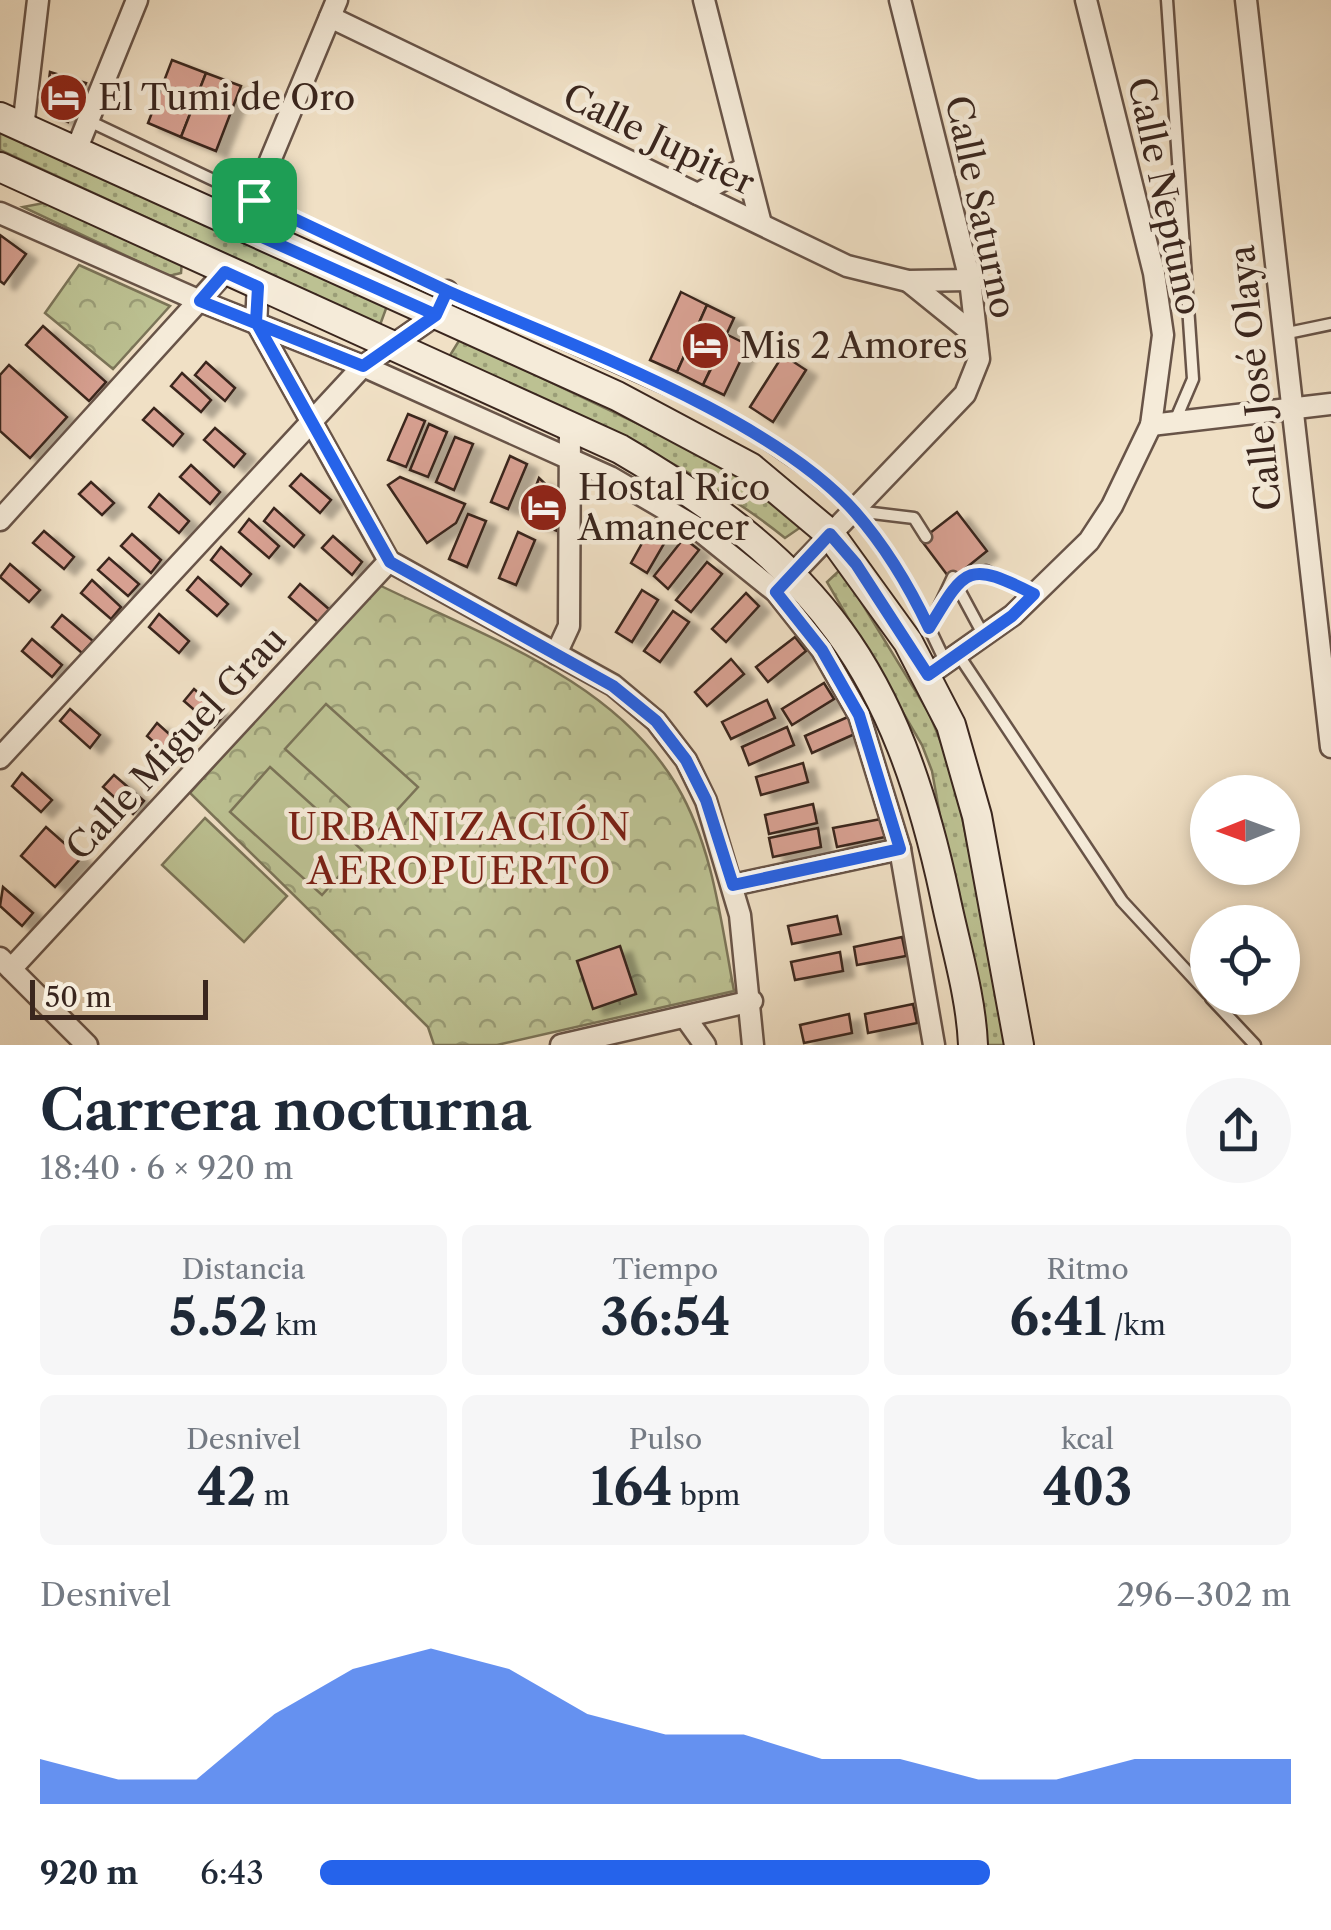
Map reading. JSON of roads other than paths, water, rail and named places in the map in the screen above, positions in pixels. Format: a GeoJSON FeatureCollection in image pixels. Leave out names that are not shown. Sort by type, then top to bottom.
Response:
{"type":"FeatureCollection","features":[{"type":"Feature","properties":{"kind":"main road"},"geometry":{"type":"LineString","coordinates":[[11,122],[242,228],[441,303],[750,467],[830,534],[944,664],[951,725],[978,816],[1019,1045]]}},
{"type":"Feature","properties":{"kind":"main road"},"geometry":{"type":"LineString","coordinates":[[2,172],[620,449],[702,498],[859,654],[899,732],[932,840],[973,1045]]}},
{"type":"Feature","properties":{"kind":"street"},"geometry":{"type":"LineString","coordinates":[[11,122],[38,0]]}},
{"type":"Feature","properties":{"kind":"street"},"geometry":{"type":"LineString","coordinates":[[75,154],[137,0]]}},
{"type":"Feature","properties":{"kind":"street"},"geometry":{"type":"LineString","coordinates":[[704,0],[760,224]]}},
{"type":"Feature","properties":{"kind":"street","name":"Calle Saturno"},"geometry":{"type":"LineString","coordinates":[[784,583],[964,394],[979,358],[970,280],[900,0]]}},
{"type":"Feature","properties":{"kind":"street","name":"Calle Neptuno"},"geometry":{"type":"LineString","coordinates":[[944,664],[1034,594],[1096,530],[1151,425],[1164,335],[1086,0]]}},
{"type":"Feature","properties":{"kind":"street","name":"Calle José Olaya"},"geometry":{"type":"LineString","coordinates":[[1246,0],[1331,748]]}},
{"type":"Feature","properties":{"kind":"street"},"geometry":{"type":"LineString","coordinates":[[242,228],[333,8]]}},
{"type":"Feature","properties":{"kind":"street","name":"Calle Jupiter"},"geometry":{"type":"LineString","coordinates":[[333,8],[847,266],[908,282],[970,280]]}},
{"type":"Feature","properties":{"kind":"street"},"geometry":{"type":"LineString","coordinates":[[698,194],[746,167]]}},
{"type":"Feature","properties":{"kind":"street"},"geometry":{"type":"LineString","coordinates":[[0,213],[200,301],[363,366],[569,458],[694,526],[784,583],[859,715],[900,849],[934,1045]]}},
{"type":"Feature","properties":{"kind":"street"},"geometry":{"type":"LineString","coordinates":[[0,520],[225,272]]}},
{"type":"Feature","properties":{"kind":"street"},"geometry":{"type":"LineString","coordinates":[[908,282],[976,336]]}},
{"type":"Feature","properties":{"kind":"street"},"geometry":{"type":"LineString","coordinates":[[258,287],[256,322],[309,424],[390,562],[613,686],[656,721],[686,760],[706,800],[733,885],[752,1001],[753,1045]]}},
{"type":"Feature","properties":{"kind":"street"},"geometry":{"type":"LineString","coordinates":[[0,758],[363,366],[394,345],[441,303]]}},
{"type":"Feature","properties":{"kind":"street"},"geometry":{"type":"LineString","coordinates":[[1151,425],[1331,404]]}},
{"type":"Feature","properties":{"kind":"street"},"geometry":{"type":"LineString","coordinates":[[556,654],[569,626],[570,426]]}},
{"type":"Feature","properties":{"kind":"street","name":"Calle Miguel Grau"},"geometry":{"type":"LineString","coordinates":[[5,964],[390,562]]}},
{"type":"Feature","properties":{"kind":"street"},"geometry":{"type":"LineString","coordinates":[[733,885],[900,849]]}},
{"type":"Feature","properties":{"kind":"street"},"geometry":{"type":"LineString","coordinates":[[5,964],[87,1045]]}},
{"type":"Feature","properties":{"kind":"street"},"geometry":{"type":"LineString","coordinates":[[562,1045],[752,1001]]}},
{"type":"Feature","properties":{"kind":"street"},"geometry":{"type":"LineString","coordinates":[[685,1016],[705,1045]]}},
{"type":"Feature","properties":{"kind":"street"},"geometry":{"type":"LineString","coordinates":[[55,1045],[71,1028]]}},
{"type":"Feature","properties":{"kind":"lane"},"geometry":{"type":"LineString","coordinates":[[1166,0],[1194,380],[1175,422]]}},
{"type":"Feature","properties":{"kind":"lane"},"geometry":{"type":"LineString","coordinates":[[88,121],[254,200],[441,303],[725,415],[806,470],[854,511],[914,596],[944,664],[1122,900],[1190,975]]}},
{"type":"Feature","properties":{"kind":"lane"},"geometry":{"type":"LineString","coordinates":[[1282,334],[1331,324]]}},
{"type":"Feature","properties":{"kind":"lane"},"geometry":{"type":"LineString","coordinates":[[854,511],[914,518],[926,537]]}},
{"type":"Feature","properties":{"kind":"lane"},"geometry":{"type":"LineString","coordinates":[[929,628],[954,582],[986,570],[1034,594]]}},
{"type":"Feature","properties":{"kind":"lane"},"geometry":{"type":"LineString","coordinates":[[954,582],[984,636]]}},
{"type":"Feature","properties":{"kind":"lane"},"geometry":{"type":"LineString","coordinates":[[1227,1015],[1255,1045]]}},
{"type":"Feature","properties":{"kind":"place","name":"El Tumi de Oro"},"geometry":{"type":"Point","coordinates":[63,97]}},
{"type":"Feature","properties":{"kind":"place","name":"Mis 2 Amores"},"geometry":{"type":"Point","coordinates":[705,345]}},
{"type":"Feature","properties":{"kind":"place","name":"Hostal Rico Amanecer"},"geometry":{"type":"Point","coordinates":[543,507]}},
{"type":"Feature","properties":{"kind":"district","name":"URBANIZACIÓN AEROPUERTO"},"geometry":{"type":"Point","coordinates":[460,848]}}]}
